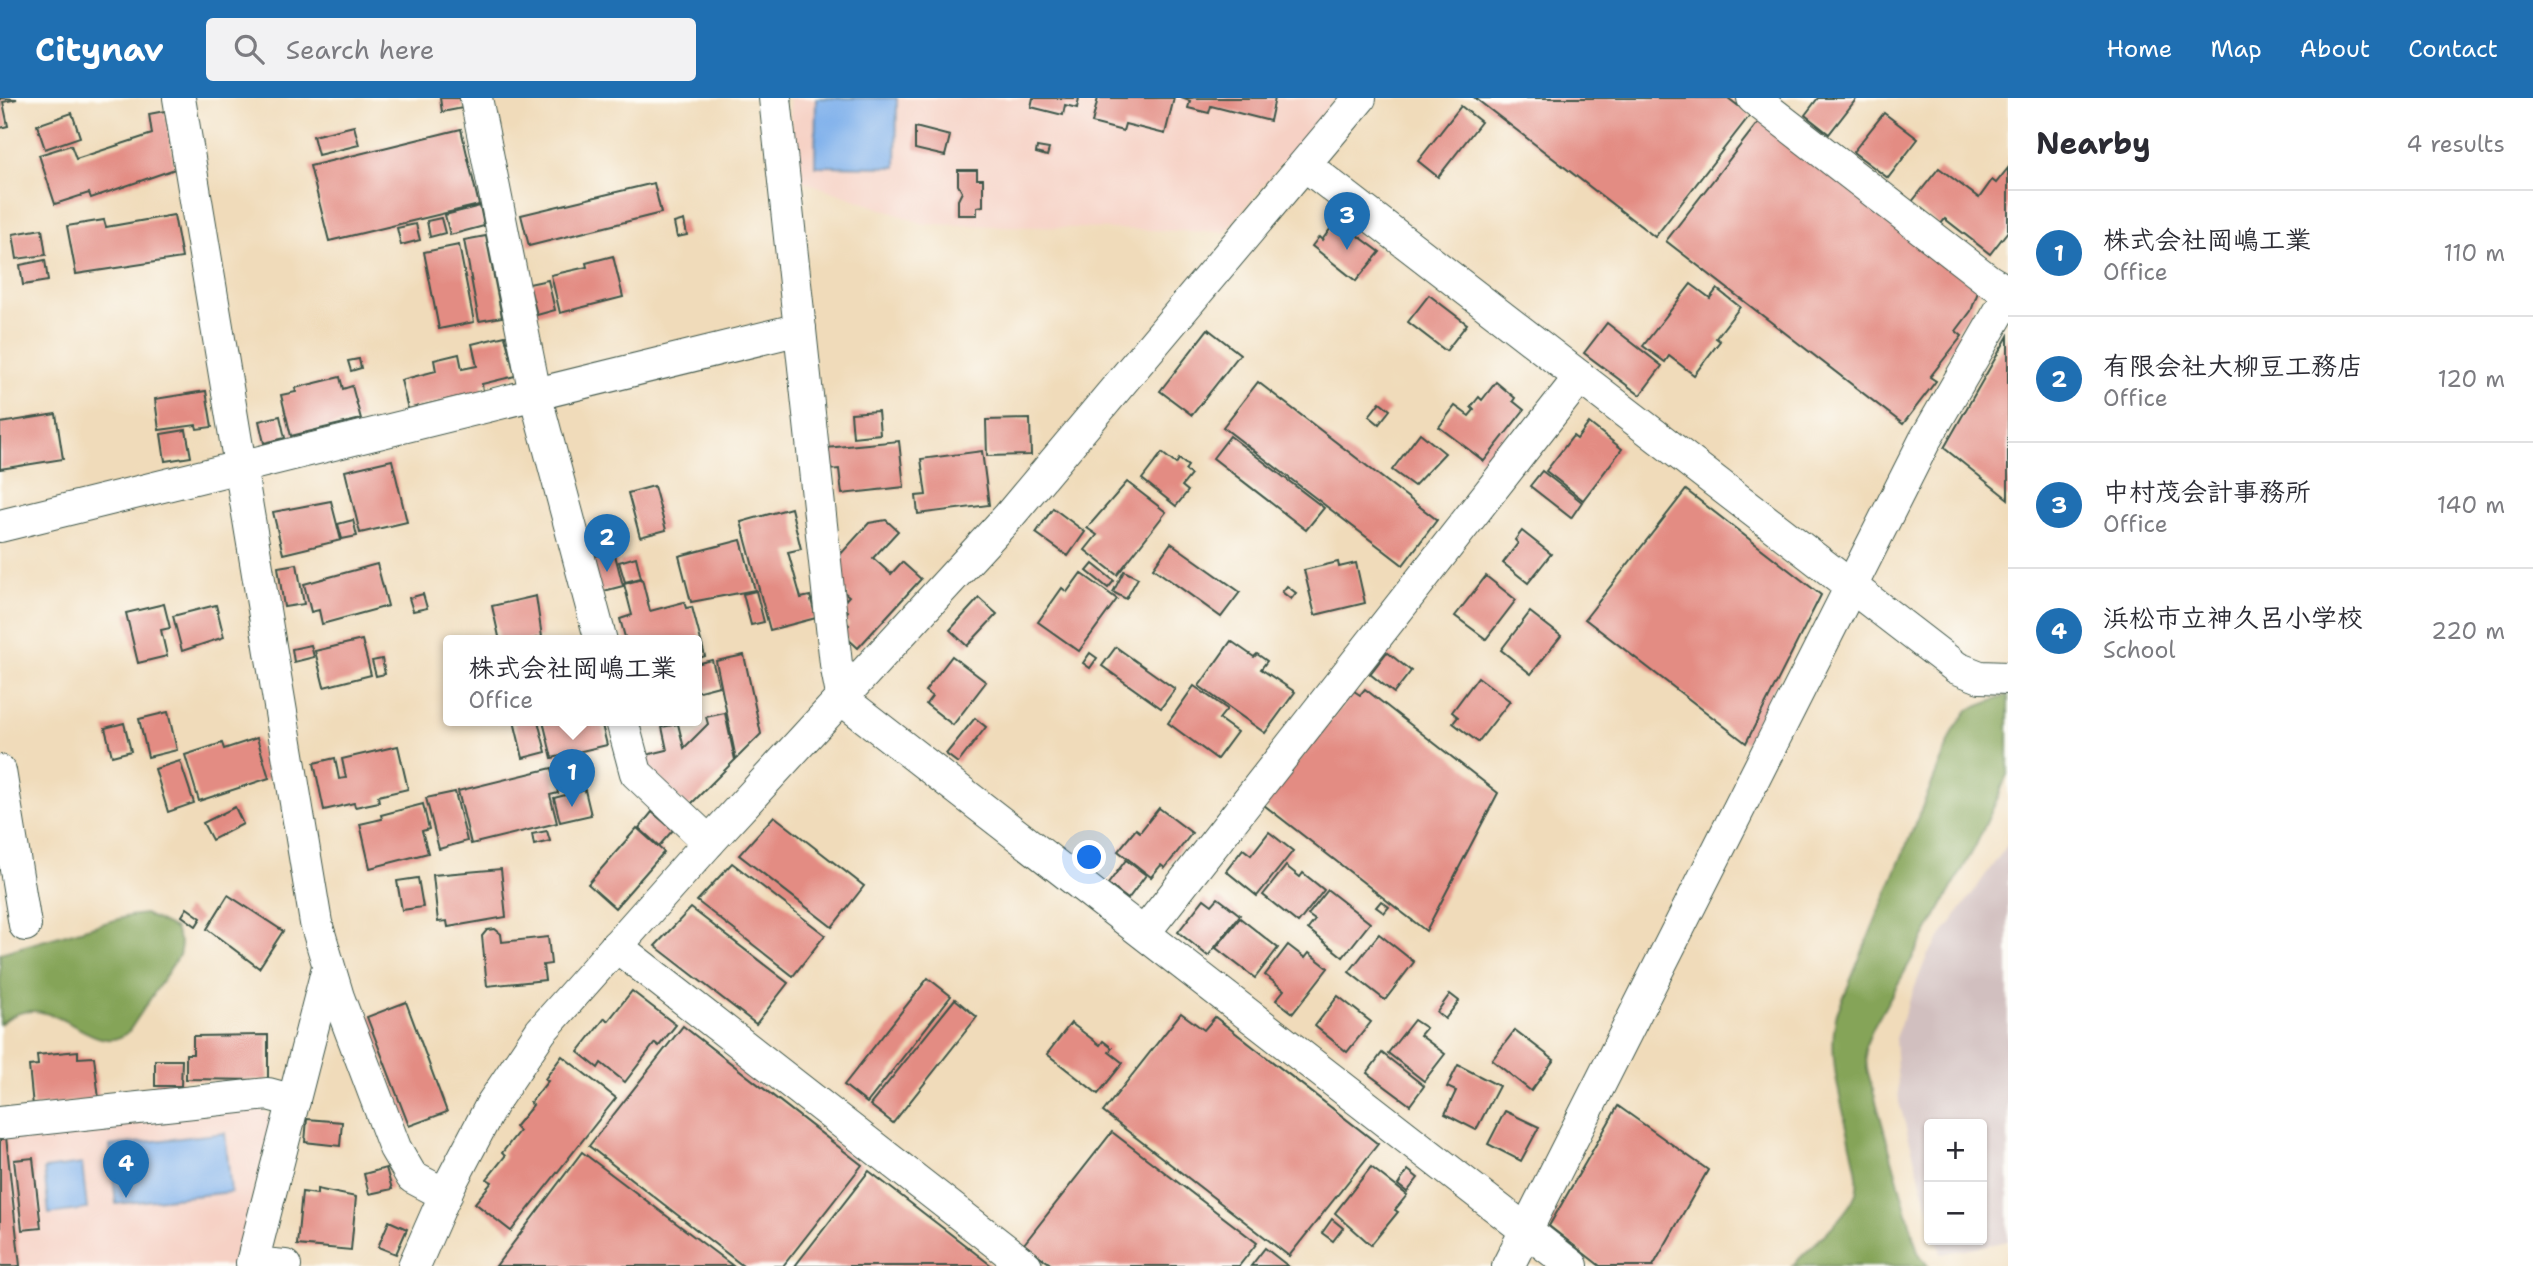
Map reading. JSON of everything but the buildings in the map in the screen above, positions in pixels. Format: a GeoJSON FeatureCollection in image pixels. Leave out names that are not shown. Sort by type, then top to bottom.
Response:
{"type":"FeatureCollection","features":[{"type":"Feature","properties":{"kind":"street"},"geometry":{"type":"LineString","coordinates":[[179,98],[309,886],[328,967],[395,1149],[412,1177],[446,1195]]}},
{"type":"Feature","properties":{"kind":"street"},"geometry":{"type":"LineString","coordinates":[[476,98],[535,394],[599,635]]}},
{"type":"Feature","properties":{"kind":"street"},"geometry":{"type":"LineString","coordinates":[[775,98],[836,664],[843,700],[1572,1266]]}},
{"type":"Feature","properties":{"kind":"street"},"geometry":{"type":"LineString","coordinates":[[425,1262],[446,1195],[492,1104],[541,1031],[709,842],[843,700],[1009,516],[1360,98]]}},
{"type":"Feature","properties":{"kind":"street"},"geometry":{"type":"LineString","coordinates":[[1508,1266],[1925,440],[2008,294],[1753,98]]}},
{"type":"Feature","properties":{"kind":"street"},"geometry":{"type":"LineString","coordinates":[[1305,165],[1957,668],[1980,677],[2008,678]]}},
{"type":"Feature","properties":{"kind":"street"},"geometry":{"type":"LineString","coordinates":[[0,526],[800,329]]}},
{"type":"Feature","properties":{"kind":"street"},"geometry":{"type":"LineString","coordinates":[[1144,933],[1580,377]]}},
{"type":"Feature","properties":{"kind":"street"},"geometry":{"type":"LineString","coordinates":[[623,726],[636,773],[709,842]]}},
{"type":"Feature","properties":{"kind":"street"},"geometry":{"type":"LineString","coordinates":[[0,771],[24,925]]}},
{"type":"Feature","properties":{"kind":"street"},"geometry":{"type":"LineString","coordinates":[[616,946],[1026,1266]]}},
{"type":"Feature","properties":{"kind":"street"},"geometry":{"type":"LineString","coordinates":[[285,1266],[252,1264],[328,967]]}},
{"type":"Feature","properties":{"kind":"street"},"geometry":{"type":"LineString","coordinates":[[0,1123],[268,1094],[293,1101]]}},
{"type":"Feature","properties":{"kind":"shaded area"},"geometry":{"type":"Polygon","coordinates":[[[789,98],[1335,98],[1225,232],[924,224],[798,179],[789,98]]]}},
{"type":"Feature","properties":{"kind":"shaded area"},"geometry":{"type":"Polygon","coordinates":[[[2008,844],[2008,1241],[1941,1254],[1938,1245],[1987,1245],[1987,1119],[1924,1119],[1924,1193],[1899,1102],[1895,1038],[1927,956],[2008,844]]]}},
{"type":"Feature","properties":{"kind":"shaded area"},"geometry":{"type":"Polygon","coordinates":[[[263,1109],[272,1120],[234,1266],[0,1266],[0,1137],[263,1109]]]}},
{"type":"Feature","properties":{"kind":"green space"},"geometry":{"type":"Polygon","coordinates":[[[2008,695],[2008,772],[1999,795],[1975,847],[1873,1028],[1865,1047],[1867,1069],[1918,1252],[1928,1266],[1792,1266],[1845,1212],[1856,1193],[1856,1169],[1834,1063],[1837,1013],[1954,730],[1968,710],[2008,695]]]}},
{"type":"Feature","properties":{"kind":"green space"},"geometry":{"type":"Polygon","coordinates":[[[145,914],[175,929],[181,945],[179,955],[129,1031],[115,1039],[101,1038],[37,1011],[19,1013],[0,1024],[0,953],[129,916],[145,914]]]}},
{"type":"Feature","properties":{"kind":"water"},"geometry":{"type":"Polygon","coordinates":[[[816,98],[897,98],[896,167],[815,166],[816,98]]]}},
{"type":"Feature","properties":{"kind":"water"},"geometry":{"type":"Polygon","coordinates":[[[225,1133],[231,1192],[116,1204],[110,1146],[225,1133]]]}},
{"type":"Feature","properties":{"kind":"water"},"geometry":{"type":"Polygon","coordinates":[[[82,1164],[87,1209],[49,1214],[44,1169],[82,1164]]]}},
{"type":"Feature","properties":{"kind":"place","name":"中村茂会計事務所"},"geometry":{"type":"Point","coordinates":[1347,250]}},
{"type":"Feature","properties":{"kind":"place","name":"有限会社大柳豆工務店"},"geometry":{"type":"Point","coordinates":[607,572]}},
{"type":"Feature","properties":{"kind":"place","name":"株式会社岡嶋工業"},"geometry":{"type":"Point","coordinates":[572,807]}},
{"type":"Feature","properties":{"kind":"place","name":"浜松市立神久呂小学校"},"geometry":{"type":"Point","coordinates":[126,1198]}}]}
